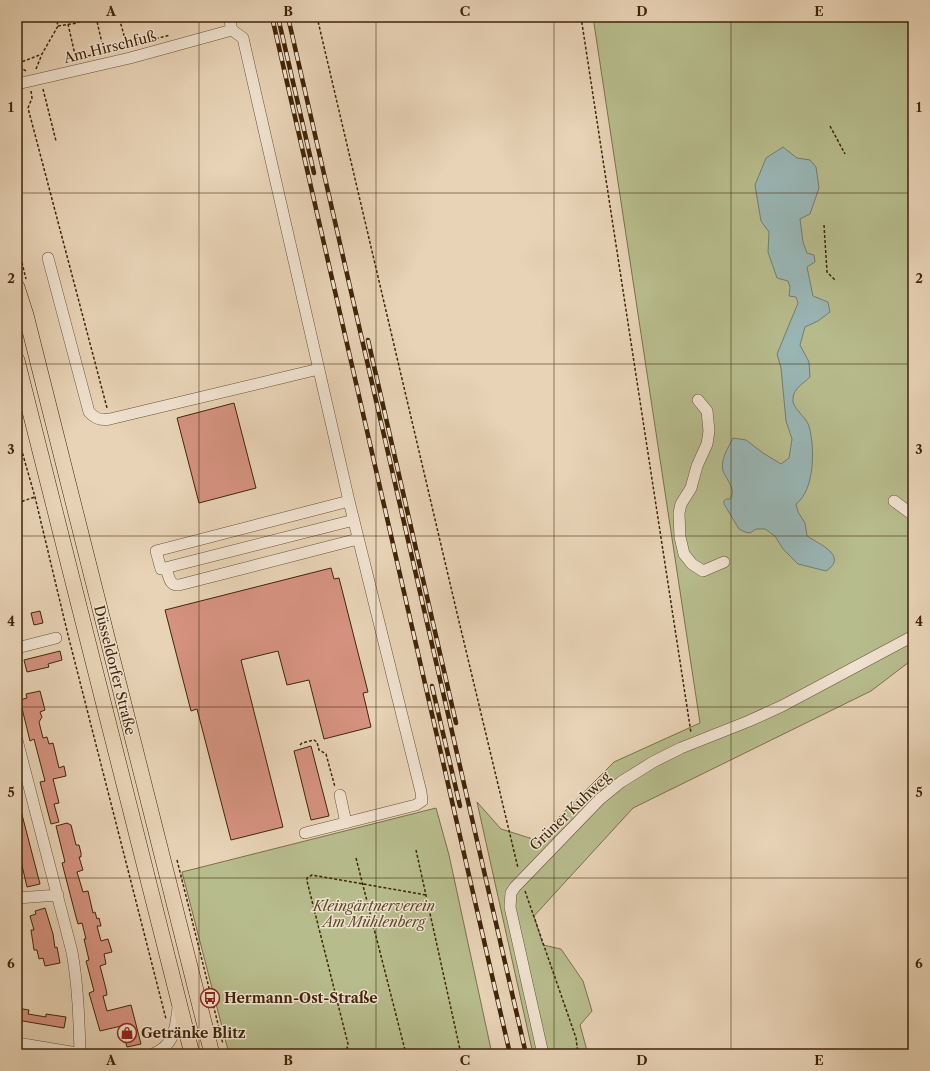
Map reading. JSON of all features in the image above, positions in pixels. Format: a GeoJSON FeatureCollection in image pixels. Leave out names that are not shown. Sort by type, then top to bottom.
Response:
{"type":"FeatureCollection","features":[{"type":"Feature","properties":{"kind":"main road","name":"Düsseldorfer Straße"},"geometry":{"type":"LineString","coordinates":[[17,287],[26,315],[212,1054]]}},
{"type":"Feature","properties":{"kind":"main road","name":"Düsseldorfer Straße"},"geometry":{"type":"LineString","coordinates":[[17,360],[192,1054]]}},
{"type":"Feature","properties":{"kind":"street"},"geometry":{"type":"LineString","coordinates":[[229,17],[232,30],[243,38],[349,501],[422,801],[416,805],[305,833]]}},
{"type":"Feature","properties":{"kind":"street","name":"Am Hirschfuß"},"geometry":{"type":"LineString","coordinates":[[17,84],[33,76],[130,58],[232,30]]}},
{"type":"Feature","properties":{"kind":"street"},"geometry":{"type":"LineString","coordinates":[[48,258],[89,412],[95,418],[104,420],[110,419],[319,369]]}},
{"type":"Feature","properties":{"kind":"street"},"geometry":{"type":"LineString","coordinates":[[698,400],[707,411],[709,431],[707,444],[697,466],[691,488],[681,504],[679,513],[680,537],[684,554],[692,564],[703,571],[724,562]]}},
{"type":"Feature","properties":{"kind":"street"},"geometry":{"type":"LineString","coordinates":[[349,501],[156,551],[161,569],[354,520]]}},
{"type":"Feature","properties":{"kind":"street"},"geometry":{"type":"LineString","coordinates":[[894,501],[913,515]]}},
{"type":"Feature","properties":{"kind":"street"},"geometry":{"type":"LineString","coordinates":[[166,568],[171,583],[174,586],[179,586],[358,539]]}},
{"type":"Feature","properties":{"kind":"street","name":"Grüner Kuhweg"},"geometry":{"type":"LineString","coordinates":[[543,1054],[510,907],[511,893],[522,880],[611,789],[653,762],[693,743],[749,722],[913,636]]}},
{"type":"Feature","properties":{"kind":"street"},"geometry":{"type":"LineString","coordinates":[[17,648],[56,638]]}},
{"type":"Feature","properties":{"kind":"street"},"geometry":{"type":"LineString","coordinates":[[17,740],[58,895],[75,972],[82,1054],[17,1043]]}},
{"type":"Feature","properties":{"kind":"street"},"geometry":{"type":"LineString","coordinates":[[340,795],[346,823]]}},
{"type":"Feature","properties":{"kind":"street"},"geometry":{"type":"LineString","coordinates":[[17,898],[58,895]]}},
{"type":"Feature","properties":{"kind":"street"},"geometry":{"type":"LineString","coordinates":[[153,1054],[161,1050],[171,1041],[175,1032],[179,1002]]}},
{"type":"Feature","properties":{"kind":"path"},"geometry":{"type":"LineString","coordinates":[[56,17],[58,26],[42,54],[33,76],[32,98],[28,108],[110,419]]}},
{"type":"Feature","properties":{"kind":"path"},"geometry":{"type":"LineString","coordinates":[[58,26],[77,23],[87,17]]}},
{"type":"Feature","properties":{"kind":"path"},"geometry":{"type":"LineString","coordinates":[[96,17],[104,52]]}},
{"type":"Feature","properties":{"kind":"path"},"geometry":{"type":"LineString","coordinates":[[114,17],[120,21],[127,46]]}},
{"type":"Feature","properties":{"kind":"path"},"geometry":{"type":"LineString","coordinates":[[317,17],[458,621],[522,880],[576,1038],[578,1054]]}},
{"type":"Feature","properties":{"kind":"path"},"geometry":{"type":"LineString","coordinates":[[581,17],[693,743]]}},
{"type":"Feature","properties":{"kind":"path"},"geometry":{"type":"LineString","coordinates":[[68,24],[76,59],[70,61]]}},
{"type":"Feature","properties":{"kind":"path"},"geometry":{"type":"LineString","coordinates":[[83,57],[171,35]]}},
{"type":"Feature","properties":{"kind":"path"},"geometry":{"type":"LineString","coordinates":[[18,64],[42,54]]}},
{"type":"Feature","properties":{"kind":"path"},"geometry":{"type":"LineString","coordinates":[[17,55],[18,64],[20,67],[33,76],[56,141]]}},
{"type":"Feature","properties":{"kind":"path"},"geometry":{"type":"LineString","coordinates":[[33,76],[42,68]]}},
{"type":"Feature","properties":{"kind":"path"},"geometry":{"type":"LineString","coordinates":[[830,126],[845,154]]}},
{"type":"Feature","properties":{"kind":"path"},"geometry":{"type":"LineString","coordinates":[[824,225],[827,272],[835,280]]}},
{"type":"Feature","properties":{"kind":"path"},"geometry":{"type":"LineString","coordinates":[[913,252],[910,260],[913,303]]}},
{"type":"Feature","properties":{"kind":"path"},"geometry":{"type":"LineString","coordinates":[[17,434],[35,497],[70,643],[171,1041]]}},
{"type":"Feature","properties":{"kind":"path"},"geometry":{"type":"LineString","coordinates":[[17,503],[35,497]]}},
{"type":"Feature","properties":{"kind":"path"},"geometry":{"type":"LineString","coordinates":[[300,745],[302,742],[314,740],[317,742],[319,750],[326,754],[336,793],[340,795]]}},
{"type":"Feature","properties":{"kind":"path"},"geometry":{"type":"LineString","coordinates":[[416,850],[461,1054]]}},
{"type":"Feature","properties":{"kind":"path"},"geometry":{"type":"LineString","coordinates":[[356,858],[406,1054]]}},
{"type":"Feature","properties":{"kind":"path"},"geometry":{"type":"LineString","coordinates":[[352,1054],[346,1054],[348,1044],[307,878],[312,875],[426,895]]}},
{"type":"Feature","properties":{"kind":"green space"},"geometry":{"type":"Polygon","coordinates":[[[593,17],[913,17],[913,659],[871,691],[633,808],[534,916],[543,945],[561,949],[583,981],[592,1011],[580,1025],[588,1054],[533,1054],[477,802],[501,829],[536,840],[614,762],[700,723],[593,17]]]}},
{"type":"Feature","properties":{"kind":"green space","name":"Kleingärtnerverein Am Mühlenberg"},"geometry":{"type":"Polygon","coordinates":[[[436,808],[449,855],[492,1054],[229,1054],[182,872],[436,808]]]}},
{"type":"Feature","properties":{"kind":"water"},"geometry":{"type":"Polygon","coordinates":[[[783,147],[797,158],[810,160],[816,167],[819,188],[810,214],[800,219],[803,242],[807,253],[814,255],[815,262],[807,267],[813,296],[828,302],[830,312],[818,321],[805,327],[800,345],[809,362],[810,377],[795,391],[793,402],[796,409],[809,426],[813,456],[807,489],[796,504],[798,512],[805,523],[807,536],[830,551],[833,555],[834,560],[832,566],[826,571],[798,564],[783,549],[775,536],[765,529],[756,529],[750,533],[739,529],[724,504],[726,499],[730,499],[732,496],[732,488],[722,467],[725,454],[733,438],[746,440],[781,464],[789,458],[792,439],[786,421],[781,368],[777,354],[798,303],[796,297],[789,296],[790,287],[788,281],[777,278],[768,252],[769,232],[761,221],[755,185],[766,158],[783,147]]]}},
{"type":"Feature","properties":{"kind":"building"},"geometry":{"type":"Polygon","coordinates":[[[234,403],[256,488],[199,503],[177,418],[234,403]]]}},
{"type":"Feature","properties":{"kind":"building"},"geometry":{"type":"Polygon","coordinates":[[[331,568],[334,579],[339,578],[368,692],[363,693],[371,727],[324,739],[309,680],[287,685],[278,651],[241,660],[283,827],[231,840],[197,709],[191,711],[165,610],[331,568]]]}},
{"type":"Feature","properties":{"kind":"building"},"geometry":{"type":"Polygon","coordinates":[[[40,611],[43,623],[34,625],[31,613],[40,611]]]}},
{"type":"Feature","properties":{"kind":"building"},"geometry":{"type":"Polygon","coordinates":[[[60,651],[62,660],[48,664],[49,667],[27,672],[24,660],[60,651]]]}},
{"type":"Feature","properties":{"kind":"building"},"geometry":{"type":"Polygon","coordinates":[[[40,691],[45,710],[40,712],[42,717],[39,722],[43,738],[47,737],[49,744],[53,743],[59,768],[64,766],[66,776],[53,779],[59,803],[54,804],[59,822],[51,824],[40,782],[45,781],[34,739],[30,741],[20,700],[27,698],[26,694],[40,691]]]}},
{"type":"Feature","properties":{"kind":"building"},"geometry":{"type":"Polygon","coordinates":[[[311,746],[329,816],[311,820],[294,751],[311,746]]]}},
{"type":"Feature","properties":{"kind":"building"},"geometry":{"type":"Polygon","coordinates":[[[17,807],[20,807],[40,884],[27,887],[20,857],[18,857],[17,853],[17,807]]]}},
{"type":"Feature","properties":{"kind":"building"},"geometry":{"type":"Polygon","coordinates":[[[67,823],[71,825],[76,845],[79,845],[81,853],[81,857],[79,857],[83,870],[77,872],[83,892],[88,891],[93,913],[95,912],[97,919],[99,918],[101,926],[97,926],[101,941],[108,939],[112,952],[104,954],[106,964],[100,966],[107,995],[103,996],[107,1011],[131,1005],[141,1044],[127,1047],[121,1026],[100,1031],[89,993],[94,991],[86,961],[89,960],[84,939],[86,939],[82,923],[78,924],[76,917],[62,863],[65,862],[56,826],[67,823]]]}},
{"type":"Feature","properties":{"kind":"building"},"geometry":{"type":"Polygon","coordinates":[[[45,908],[53,934],[55,948],[57,947],[60,963],[45,966],[43,958],[39,959],[37,950],[34,950],[31,930],[34,930],[30,916],[36,914],[35,911],[45,908]]]}},
{"type":"Feature","properties":{"kind":"building"},"geometry":{"type":"Polygon","coordinates":[[[17,1008],[29,1010],[28,1014],[46,1017],[46,1014],[66,1017],[64,1028],[17,1020],[17,1008]]]}},
{"type":"Feature","properties":{"kind":"railway"},"geometry":{"type":"LineString","coordinates":[[272,17],[510,1054]]}},
{"type":"Feature","properties":{"kind":"railway"},"geometry":{"type":"LineString","coordinates":[[278,17],[314,173]]}},
{"type":"Feature","properties":{"kind":"railway"},"geometry":{"type":"LineString","coordinates":[[288,17],[526,1054]]}},
{"type":"Feature","properties":{"kind":"railway"},"geometry":{"type":"LineString","coordinates":[[368,340],[456,723]]}},
{"type":"Feature","properties":{"kind":"railway"},"geometry":{"type":"LineString","coordinates":[[432,686],[460,806]]}},
{"type":"Feature","properties":{"kind":"place","name":"Hermann-Ost-Straße"},"geometry":{"type":"Point","coordinates":[210,998]}},
{"type":"Feature","properties":{"kind":"place","name":"Getränke Blitz"},"geometry":{"type":"Point","coordinates":[127,1033]}}]}
